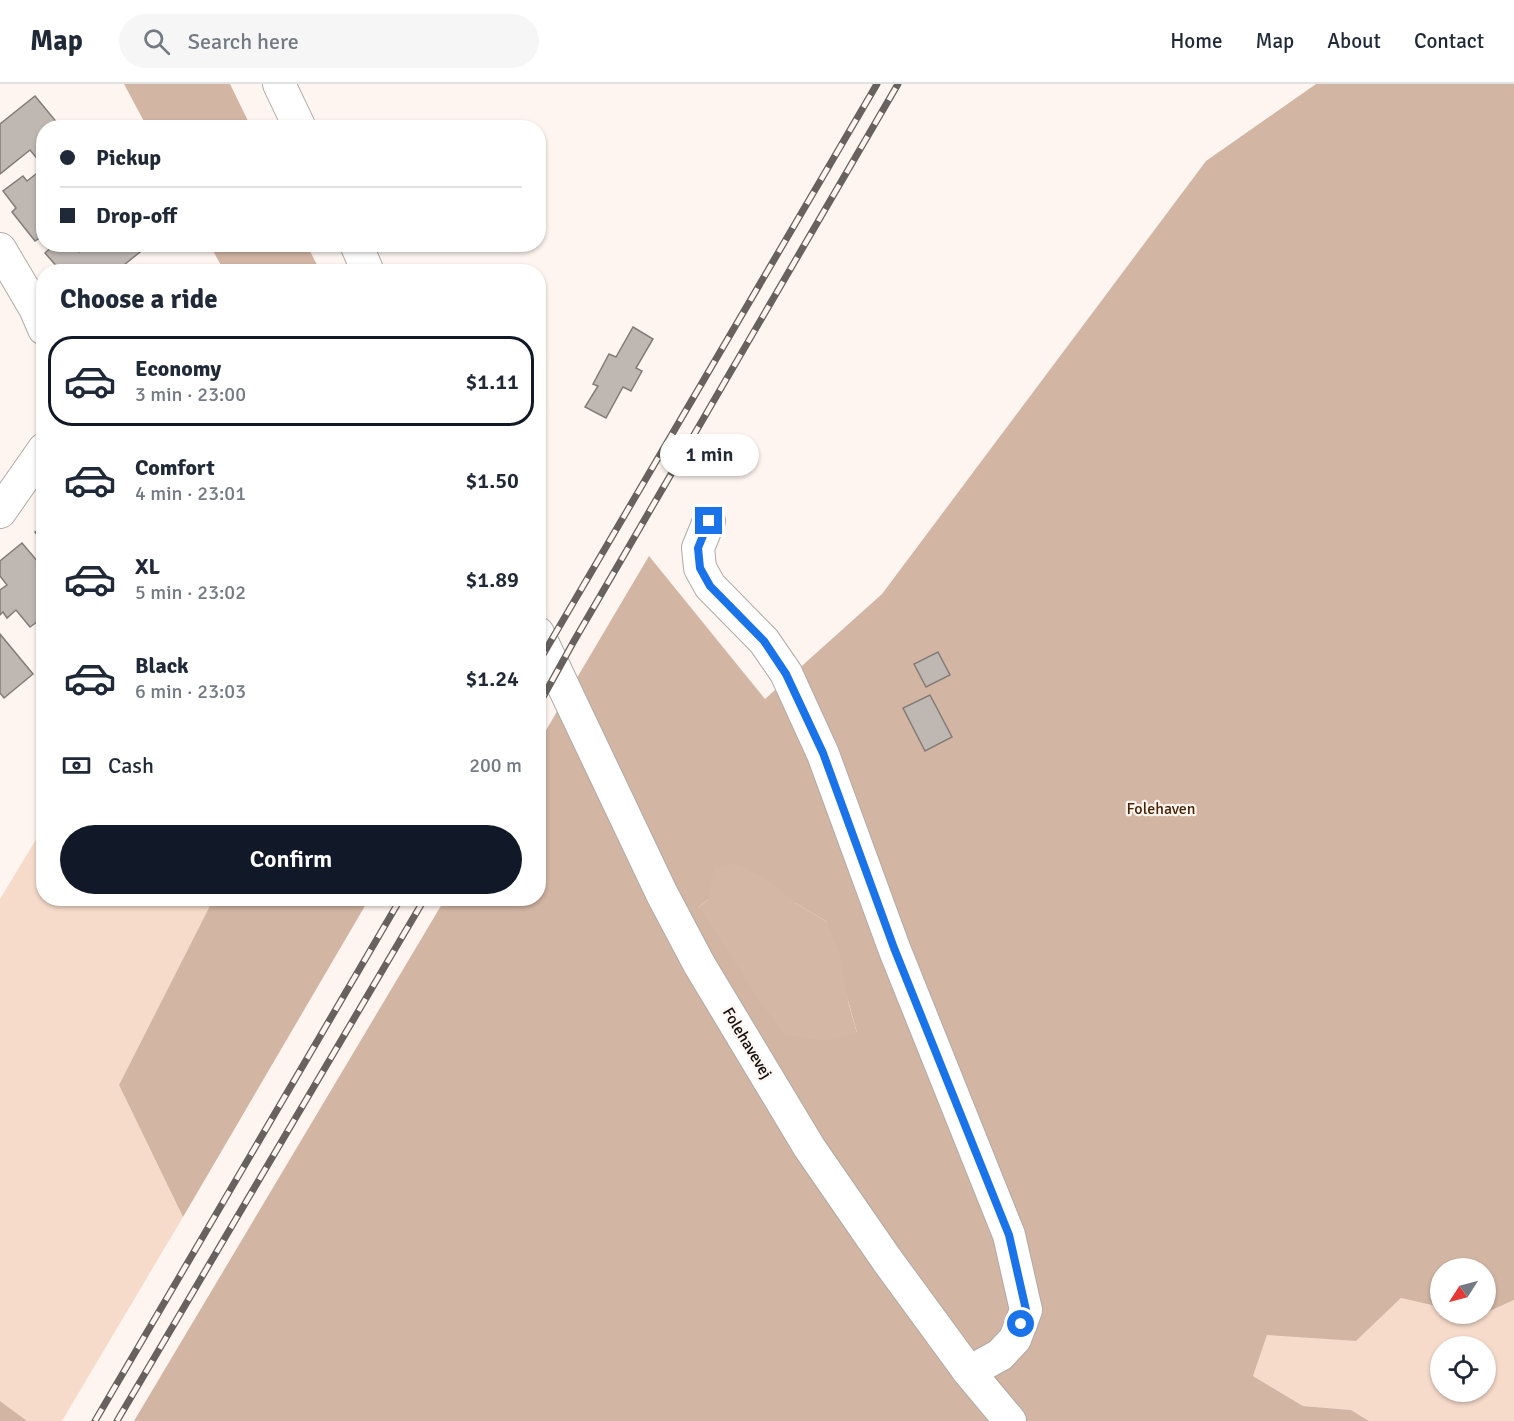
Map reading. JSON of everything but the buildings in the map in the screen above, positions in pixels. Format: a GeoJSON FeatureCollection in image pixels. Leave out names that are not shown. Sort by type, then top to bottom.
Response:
{"type":"FeatureCollection","features":[{"type":"Feature","properties":{"kind":"street"},"geometry":{"type":"LineString","coordinates":[[279,84],[296,120]]}},
{"type":"Feature","properties":{"kind":"street"},"geometry":{"type":"LineString","coordinates":[[0,249],[36,310]]}},
{"type":"Feature","properties":{"kind":"street"},"geometry":{"type":"LineString","coordinates":[[0,512],[36,460]]}},
{"type":"Feature","properties":{"kind":"street"},"geometry":{"type":"LineString","coordinates":[[709,521],[698,548],[700,568],[710,586],[764,641],[786,674],[823,753],[894,948],[1009,1235],[1026,1310],[1015,1339],[1000,1355],[969,1372]]}},
{"type":"Feature","properties":{"kind":"street","name":"Folehavevej"},"geometry":{"type":"LineString","coordinates":[[546,650],[662,894],[699,964],[809,1147],[887,1260],[969,1372],[1010,1421]]}},
{"type":"Feature","properties":{"kind":"shaded area"},"geometry":{"type":"Polygon","coordinates":[[[36,840],[36,906],[210,906],[119,1085],[183,1217],[62,1421],[27,1421],[0,1401],[0,899],[36,840]]]}},
{"type":"Feature","properties":{"kind":"shaded area"},"geometry":{"type":"Polygon","coordinates":[[[735,864],[765,878],[795,903],[826,921],[840,954],[849,1005],[857,1033],[829,1041],[784,1035],[699,907],[708,899],[715,867],[735,864]]]}},
{"type":"Feature","properties":{"kind":"shaded area"},"geometry":{"type":"Polygon","coordinates":[[[1401,1298],[1430,1305],[1430,1324],[1496,1324],[1496,1308],[1514,1300],[1514,1421],[1369,1421],[1351,1410],[1303,1406],[1253,1376],[1267,1334],[1356,1341],[1401,1298]]]}},
{"type":"Feature","properties":{"kind":"green space"},"geometry":{"type":"Polygon","coordinates":[[[124,84],[230,84],[248,120],[143,120],[124,84]]]}},
{"type":"Feature","properties":{"kind":"green space","name":"Folehaven"},"geometry":{"type":"Polygon","coordinates":[[[1316,84],[1514,84],[1514,1300],[1496,1308],[1496,1258],[1430,1258],[1430,1305],[1401,1298],[1356,1341],[1267,1335],[1253,1376],[1303,1406],[1351,1410],[1369,1421],[134,1421],[441,906],[546,906],[546,730],[649,556],[765,699],[882,594],[1206,161],[1316,84]],[[708,899],[699,907],[857,1033],[826,921],[795,903],[708,899]]]}},
{"type":"Feature","properties":{"kind":"green space"},"geometry":{"type":"Polygon","coordinates":[[[214,252],[310,252],[316,264],[220,264],[214,252]]]}},
{"type":"Feature","properties":{"kind":"green space"},"geometry":{"type":"Polygon","coordinates":[[[210,906],[365,906],[183,1217],[119,1085],[210,906]]]}},
{"type":"Feature","properties":{"kind":"green space"},"geometry":{"type":"Polygon","coordinates":[[[0,1401],[27,1421],[0,1421],[0,1401]]]}},
{"type":"Feature","properties":{"kind":"railway"},"geometry":{"type":"LineString","coordinates":[[546,649],[877,84]]}},
{"type":"Feature","properties":{"kind":"railway"},"geometry":{"type":"LineString","coordinates":[[546,692],[898,84]]}},
{"type":"Feature","properties":{"kind":"railway"},"geometry":{"type":"LineString","coordinates":[[95,1421],[396,906]]}},
{"type":"Feature","properties":{"kind":"railway"},"geometry":{"type":"LineString","coordinates":[[117,1421],[420,906]]}},
{"type":"Feature","properties":{"kind":"route"},"geometry":{"type":"LineString","coordinates":[[709,521],[698,548],[700,568],[710,586],[764,641],[786,674],[823,753],[894,948],[1009,1235],[1026,1310],[1021,1324]]}}]}
